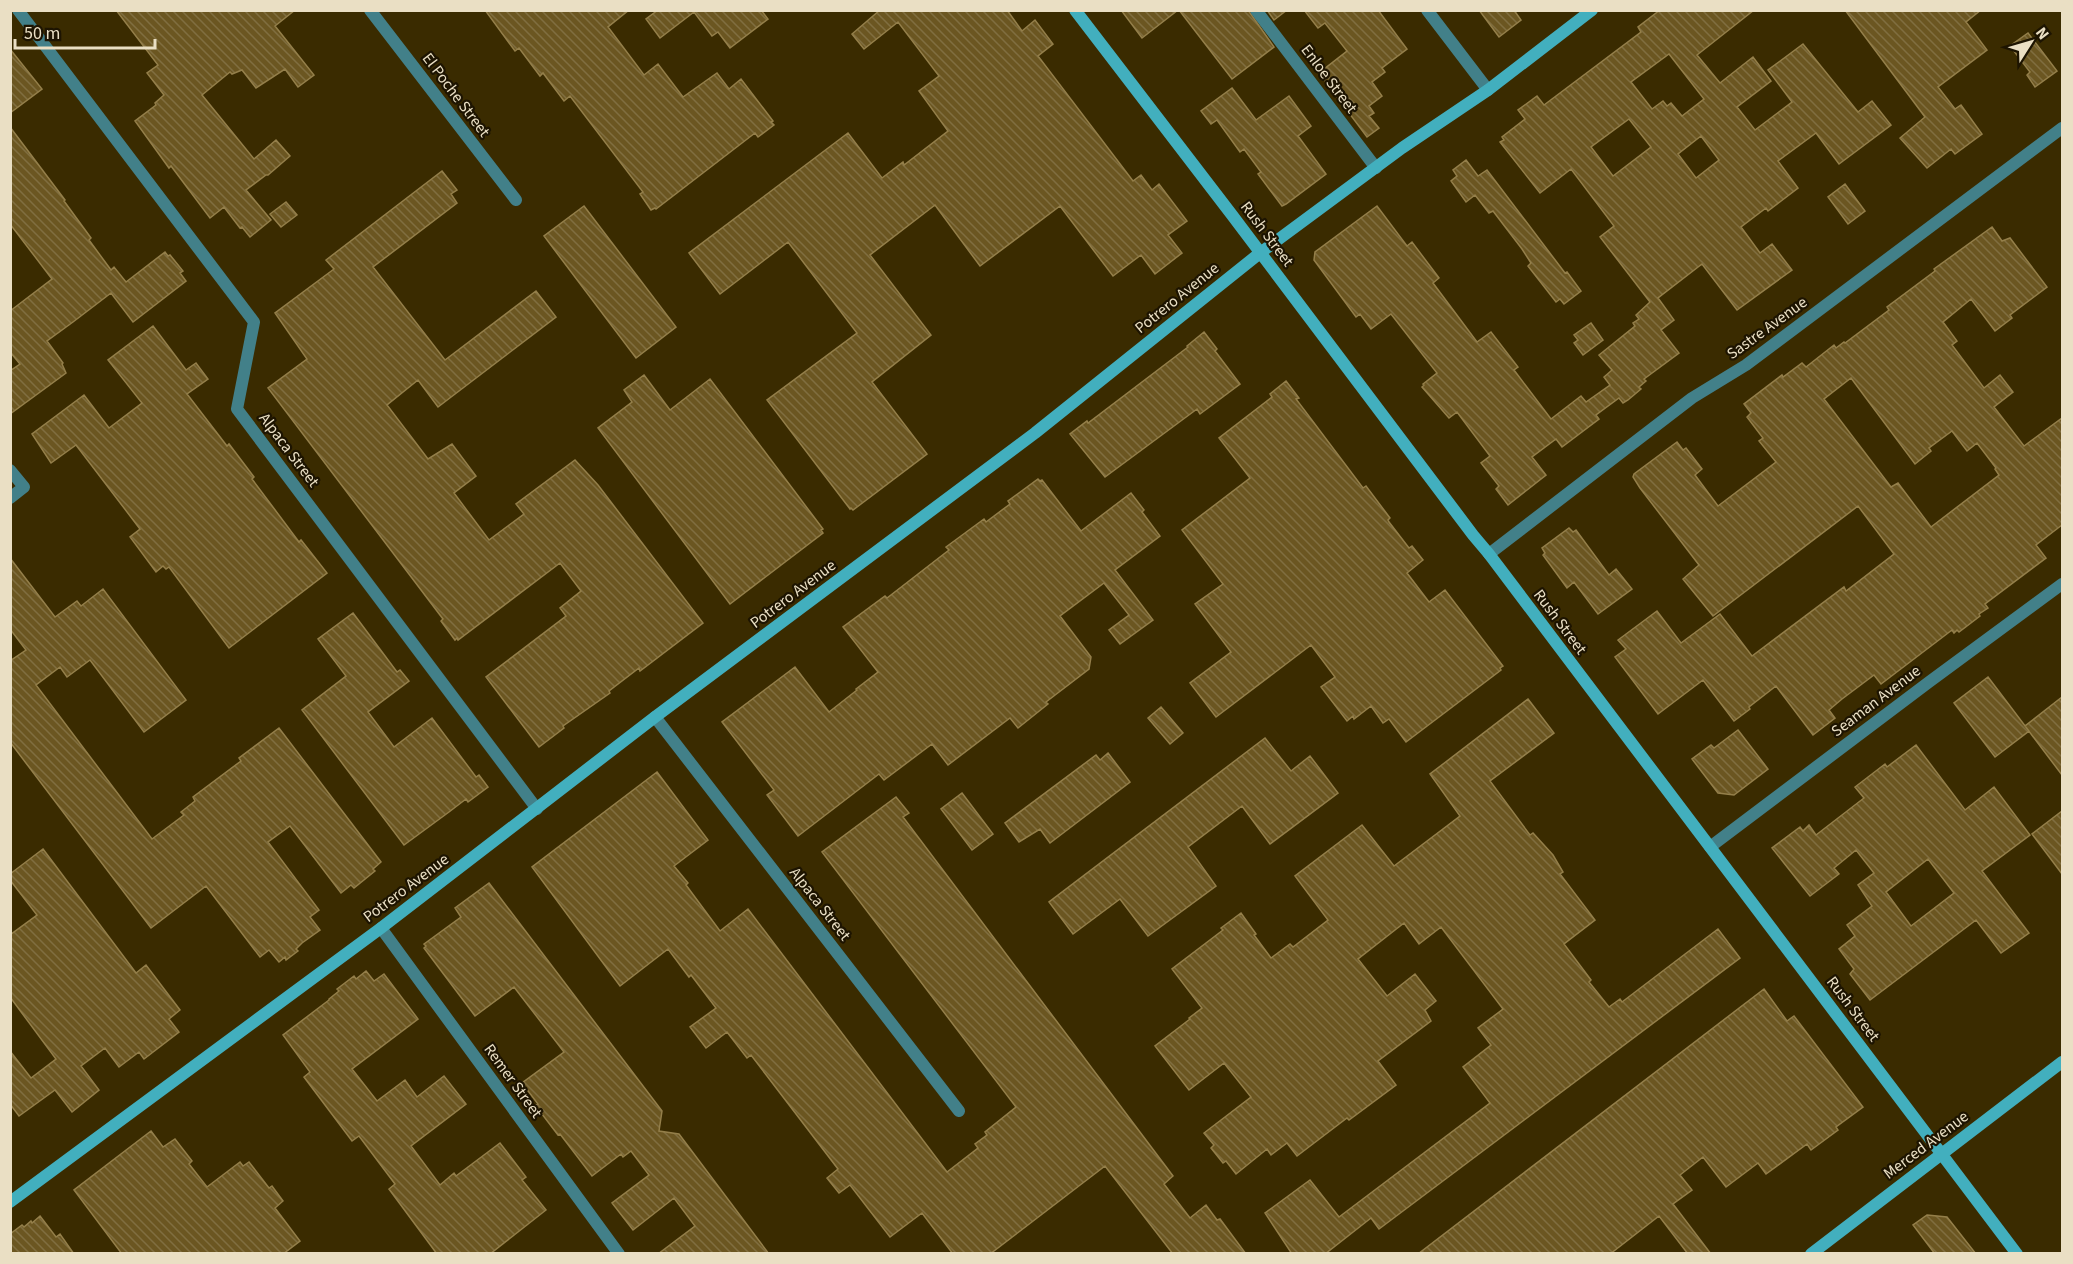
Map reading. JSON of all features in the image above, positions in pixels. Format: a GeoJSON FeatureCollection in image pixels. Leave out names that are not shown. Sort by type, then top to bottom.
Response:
{"type":"FeatureCollection","features":[{"type":"Feature","properties":{"kind":"street","name":"Alpaca Street"},"geometry":{"type":"LineString","coordinates":[[18,10],[254,322],[237,409],[537,809]]}},
{"type":"Feature","properties":{"kind":"street","name":"El Poche Street"},"geometry":{"type":"LineString","coordinates":[[370,10],[516,200]]}},
{"type":"Feature","properties":{"kind":"street","name":"Rush Street"},"geometry":{"type":"LineString","coordinates":[[1075,10],[1473,535],[1490,554],[2017,1254]]}},
{"type":"Feature","properties":{"kind":"street","name":"Enloe Street"},"geometry":{"type":"LineString","coordinates":[[1256,10],[1376,168]]}},
{"type":"Feature","properties":{"kind":"street"},"geometry":{"type":"LineString","coordinates":[[1427,10],[1488,90]]}},
{"type":"Feature","properties":{"kind":"street","name":"Potrero Avenue"},"geometry":{"type":"LineString","coordinates":[[10,1202],[381,928],[655,717],[1035,433],[1260,253],[1402,148],[1488,90],[1593,10]]}},
{"type":"Feature","properties":{"kind":"street","name":"Sastre Avenue"},"geometry":{"type":"LineString","coordinates":[[1490,554],[1692,398],[1746,365],[2062,128]]}},
{"type":"Feature","properties":{"kind":"street"},"geometry":{"type":"LineString","coordinates":[[10,470],[24,487],[10,498]]}},
{"type":"Feature","properties":{"kind":"street","name":"Seaman Avenue"},"geometry":{"type":"LineString","coordinates":[[1710,847],[2062,584]]}},
{"type":"Feature","properties":{"kind":"street","name":"Alpaca Street"},"geometry":{"type":"LineString","coordinates":[[655,717],[959,1111]]}},
{"type":"Feature","properties":{"kind":"street","name":"Remer Street"},"geometry":{"type":"LineString","coordinates":[[381,928],[619,1254]]}},
{"type":"Feature","properties":{"kind":"street","name":"Merced Avenue"},"geometry":{"type":"LineString","coordinates":[[1811,1254],[2062,1062]]}},
{"type":"Feature","properties":{"kind":"building"},"geometry":{"type":"Polygon","coordinates":[[[116,10],[295,10],[275,26],[314,75],[298,87],[285,69],[256,88],[242,70],[232,74],[230,72],[202,95],[254,159],[276,140],[290,156],[246,190],[271,220],[250,237],[224,207],[210,218],[171,166],[169,168],[135,121],[156,105],[155,103],[164,95],[147,73],[158,65],[116,10]]]}},
{"type":"Feature","properties":{"kind":"building"},"geometry":{"type":"Polygon","coordinates":[[[485,10],[629,10],[608,27],[644,75],[658,64],[683,97],[717,73],[729,89],[741,79],[774,125],[758,137],[755,133],[656,209],[651,210],[640,194],[643,192],[570,96],[564,101],[543,73],[540,76],[519,48],[515,51],[485,10]]]}},
{"type":"Feature","properties":{"kind":"building"},"geometry":{"type":"Polygon","coordinates":[[[658,10],[761,10],[768,19],[730,48],[718,32],[712,36],[694,12],[660,38],[646,19],[658,10]]]}},
{"type":"Feature","properties":{"kind":"building"},"geometry":{"type":"Polygon","coordinates":[[[880,10],[1007,10],[1022,31],[1035,20],[1053,44],[1038,56],[1133,181],[1141,175],[1152,190],[1159,184],[1187,221],[1168,235],[1182,253],[1155,274],[1141,255],[1113,276],[1060,206],[980,266],[935,205],[870,255],[931,335],[872,382],[927,454],[853,510],[767,400],[857,333],[788,242],[720,294],[689,253],[848,133],[882,178],[903,162],[904,165],[948,131],[919,91],[939,76],[898,22],[864,49],[852,34],[880,10]]]}},
{"type":"Feature","properties":{"kind":"building"},"geometry":{"type":"Polygon","coordinates":[[[1121,10],[1178,10],[1142,38],[1121,10]]]}},
{"type":"Feature","properties":{"kind":"building"},"geometry":{"type":"Polygon","coordinates":[[[1179,10],[1248,10],[1274,47],[1232,79],[1179,10]]]}},
{"type":"Feature","properties":{"kind":"building"},"geometry":{"type":"Polygon","coordinates":[[[1267,10],[1287,10],[1274,20],[1267,10]]]}},
{"type":"Feature","properties":{"kind":"building"},"geometry":{"type":"Polygon","coordinates":[[[1304,10],[1378,10],[1407,49],[1382,68],[1385,72],[1372,82],[1382,96],[1369,106],[1374,113],[1369,116],[1379,128],[1367,137],[1319,73],[1347,51],[1325,23],[1318,28],[1304,10]]]}},
{"type":"Feature","properties":{"kind":"building"},"geometry":{"type":"Polygon","coordinates":[[[1479,10],[1514,10],[1521,20],[1499,37],[1479,10]]]}},
{"type":"Feature","properties":{"kind":"building"},"geometry":{"type":"Polygon","coordinates":[[[1660,10],[1754,10],[1697,55],[1720,83],[1753,57],[1771,81],[1737,107],[1755,130],[1792,102],[1768,70],[1803,44],[1858,112],[1872,101],[1891,125],[1839,164],[1816,133],[1778,161],[1798,188],[1768,211],[1766,208],[1741,227],[1760,253],[1772,244],[1792,270],[1737,310],[1702,264],[1658,298],[1674,320],[1661,330],[1679,353],[1644,379],[1646,381],[1639,387],[1641,389],[1628,400],[1623,403],[1619,398],[1596,415],[1599,419],[1562,447],[1556,439],[1532,457],[1546,475],[1508,505],[1496,489],[1499,486],[1481,463],[1490,456],[1457,412],[1449,418],[1422,387],[1437,373],[1391,314],[1371,329],[1360,314],[1356,317],[1314,260],[1315,252],[1377,206],[1407,246],[1412,242],[1439,278],[1433,283],[1477,342],[1491,332],[1518,367],[1514,370],[1551,419],[1581,396],[1586,402],[1610,385],[1604,377],[1612,370],[1599,355],[1635,326],[1633,323],[1639,319],[1636,315],[1650,302],[1600,237],[1614,226],[1571,169],[1540,193],[1500,142],[1504,140],[1502,137],[1525,119],[1518,110],[1537,96],[1544,105],[1641,32],[1638,27],[1660,10]],[[1669,54],[1631,82],[1652,109],[1663,101],[1667,106],[1671,103],[1682,116],[1704,99],[1669,54]],[[1629,119],[1591,147],[1613,176],[1651,147],[1629,119]],[[1701,136],[1678,154],[1696,178],[1719,160],[1701,136]]]}},
{"type":"Feature","properties":{"kind":"building"},"geometry":{"type":"Polygon","coordinates":[[[1845,10],[1981,10],[1966,22],[1987,50],[1938,87],[1955,109],[1961,105],[1982,134],[1955,154],[1951,149],[1927,168],[1900,138],[1925,117],[1845,10]]]}},
{"type":"Feature","properties":{"kind":"building"},"geometry":{"type":"Polygon","coordinates":[[[2028,33],[2057,71],[2035,87],[2027,75],[2030,72],[2010,46],[2028,33]]]}},
{"type":"Feature","properties":{"kind":"building"},"geometry":{"type":"Polygon","coordinates":[[[10,49],[42,89],[10,113],[10,49]]]}},
{"type":"Feature","properties":{"kind":"building"},"geometry":{"type":"Polygon","coordinates":[[[1232,88],[1256,120],[1289,96],[1311,126],[1298,136],[1326,174],[1282,206],[1258,174],[1261,172],[1244,149],[1240,152],[1217,120],[1211,124],[1201,111],[1232,88]]]}},
{"type":"Feature","properties":{"kind":"building"},"geometry":{"type":"Polygon","coordinates":[[[10,127],[65,200],[91,238],[89,240],[111,270],[114,267],[126,282],[165,252],[183,271],[180,273],[186,281],[133,322],[111,293],[47,341],[63,363],[66,373],[10,414],[10,371],[20,364],[10,352],[10,311],[52,279],[10,224],[10,127]]]}},
{"type":"Feature","properties":{"kind":"building"},"geometry":{"type":"Polygon","coordinates":[[[1466,160],[1478,176],[1487,170],[1581,291],[1564,304],[1560,299],[1556,302],[1528,266],[1531,263],[1493,211],[1489,213],[1475,195],[1466,202],[1451,181],[1457,176],[1453,170],[1466,160]]]}},
{"type":"Feature","properties":{"kind":"building"},"geometry":{"type":"Polygon","coordinates":[[[442,171],[457,190],[451,194],[457,203],[373,267],[445,360],[536,291],[556,317],[438,407],[418,380],[387,405],[428,459],[452,444],[476,476],[454,493],[489,540],[524,514],[516,504],[575,460],[598,485],[703,623],[640,671],[639,668],[539,747],[486,677],[566,616],[560,608],[581,591],[560,563],[455,640],[441,621],[443,619],[268,388],[307,359],[275,313],[334,269],[326,260],[442,171]]]}},
{"type":"Feature","properties":{"kind":"building"},"geometry":{"type":"Polygon","coordinates":[[[1845,184],[1865,211],[1848,224],[1828,197],[1845,184]]]}},
{"type":"Feature","properties":{"kind":"building"},"geometry":{"type":"Polygon","coordinates":[[[286,202],[297,215],[281,227],[270,214],[286,202]]]}},
{"type":"Feature","properties":{"kind":"building"},"geometry":{"type":"Polygon","coordinates":[[[584,206],[676,327],[636,358],[544,236],[584,206]]]}},
{"type":"Feature","properties":{"kind":"building"},"geometry":{"type":"Polygon","coordinates":[[[1992,227],[2002,241],[2010,238],[2047,287],[2010,315],[2012,318],[1995,331],[1971,299],[1943,322],[1957,341],[1952,345],[1984,388],[2000,375],[2013,392],[1994,407],[2024,446],[2062,418],[2062,525],[2036,545],[2046,558],[1985,604],[1988,608],[1959,632],[1957,630],[1954,633],[1952,630],[1881,684],[1874,675],[1842,699],[1829,710],[1835,718],[1813,735],[1776,686],[1734,721],[1703,680],[1658,714],[1615,657],[1626,649],[1618,640],[1657,611],[1681,643],[1720,614],[1752,656],[1844,587],[1846,591],[1894,554],[1858,506],[1713,616],[1683,579],[1699,565],[1640,488],[1633,477],[1634,474],[1677,442],[1683,450],[1686,448],[1702,469],[1695,475],[1718,506],[1776,462],[1759,441],[1763,438],[1747,417],[1751,413],[1744,404],[1782,375],[1783,377],[1802,363],[1806,367],[1834,345],[1836,348],[1845,343],[1889,310],[1887,307],[1935,271],[1934,269],[1992,227]],[[1851,378],[1824,399],[1891,487],[1898,483],[1931,527],[1999,475],[1977,443],[1967,451],[1952,431],[1929,448],[1931,451],[1915,464],[1851,378]]]}},
{"type":"Feature","properties":{"kind":"building"},"geometry":{"type":"Polygon","coordinates":[[[1591,323],[1603,340],[1583,355],[1574,343],[1578,340],[1574,335],[1591,323]]]}},
{"type":"Feature","properties":{"kind":"building"},"geometry":{"type":"Polygon","coordinates":[[[153,326],[186,370],[196,363],[208,379],[187,394],[254,477],[252,479],[299,542],[301,540],[327,573],[229,648],[169,567],[166,569],[163,566],[156,572],[130,537],[140,529],[76,445],[51,463],[32,434],[84,395],[109,428],[142,403],[108,360],[153,326]]]}},
{"type":"Feature","properties":{"kind":"building"},"geometry":{"type":"Polygon","coordinates":[[[1204,332],[1240,384],[1200,414],[1197,409],[1105,477],[1070,434],[1087,421],[1088,423],[1188,347],[1204,332]]]}},
{"type":"Feature","properties":{"kind":"building"},"geometry":{"type":"Polygon","coordinates":[[[644,375],[670,410],[710,379],[823,529],[821,530],[823,533],[730,604],[598,428],[632,402],[624,390],[644,375]]]}},
{"type":"Feature","properties":{"kind":"building"},"geometry":{"type":"Polygon","coordinates":[[[1286,381],[1299,398],[1296,399],[1363,488],[1366,486],[1390,518],[1389,522],[1409,548],[1412,546],[1423,560],[1407,573],[1429,602],[1445,590],[1503,666],[1501,670],[1406,742],[1389,719],[1383,723],[1371,706],[1354,719],[1353,716],[1347,721],[1321,687],[1335,677],[1311,645],[1216,717],[1190,683],[1231,652],[1195,604],[1223,584],[1182,530],[1250,478],[1219,438],[1272,397],[1270,394],[1286,381]]]}},
{"type":"Feature","properties":{"kind":"building"},"geometry":{"type":"Polygon","coordinates":[[[1038,479],[1042,480],[1081,531],[1131,493],[1160,536],[1115,570],[1153,620],[1120,644],[1109,630],[1129,615],[1104,583],[1060,616],[1091,657],[1089,669],[1046,702],[1048,704],[1018,728],[1010,718],[948,765],[932,744],[884,780],[879,774],[798,836],[767,795],[774,790],[722,722],[795,667],[829,712],[878,672],[843,627],[885,596],[887,598],[949,550],[946,547],[984,519],[986,522],[1010,504],[1008,501],[1038,479]]]}},
{"type":"Feature","properties":{"kind":"building"},"geometry":{"type":"Polygon","coordinates":[[[1569,528],[1573,532],[1576,530],[1609,575],[1616,569],[1632,589],[1598,614],[1574,582],[1567,588],[1543,555],[1545,553],[1542,548],[1569,528]]]}},
{"type":"Feature","properties":{"kind":"building"},"geometry":{"type":"Polygon","coordinates":[[[10,558],[55,617],[77,601],[81,606],[103,589],[186,700],[144,732],[90,660],[67,677],[60,667],[36,685],[152,839],[184,815],[181,812],[195,801],[193,797],[241,761],[239,758],[279,728],[381,862],[373,869],[375,871],[354,888],[351,885],[341,893],[290,826],[268,842],[319,910],[310,917],[320,930],[302,943],[296,949],[298,951],[286,960],[285,957],[279,962],[269,950],[260,957],[206,886],[151,928],[10,742],[10,661],[26,650],[10,629],[10,558]]]}},
{"type":"Feature","properties":{"kind":"building"},"geometry":{"type":"Polygon","coordinates":[[[353,613],[397,672],[400,670],[409,681],[368,712],[394,747],[432,718],[476,777],[479,775],[488,787],[468,802],[466,799],[404,845],[302,710],[346,676],[318,639],[353,613]]]}},
{"type":"Feature","properties":{"kind":"building"},"geometry":{"type":"Polygon","coordinates":[[[1988,677],[2029,731],[1995,757],[1954,703],[1988,677]]]}},
{"type":"Feature","properties":{"kind":"building"},"geometry":{"type":"Polygon","coordinates":[[[2062,697],[2062,775],[2025,726],[2062,697]]]}},
{"type":"Feature","properties":{"kind":"building"},"geometry":{"type":"Polygon","coordinates":[[[1528,699],[1554,733],[1490,781],[1530,835],[1533,833],[1553,855],[1563,872],[1560,874],[1595,920],[1564,944],[1609,1007],[1620,999],[1622,1002],[1718,929],[1740,958],[1379,1229],[1371,1218],[1325,1254],[1292,1254],[1265,1213],[1310,1180],[1339,1217],[1490,1103],[1463,1067],[1491,1045],[1478,1028],[1503,1009],[1441,927],[1419,944],[1404,923],[1358,959],[1387,996],[1415,974],[1436,1001],[1425,1010],[1431,1021],[1378,1061],[1396,1085],[1297,1156],[1287,1143],[1271,1155],[1267,1149],[1236,1174],[1226,1161],[1223,1163],[1211,1148],[1214,1145],[1204,1133],[1251,1097],[1224,1063],[1189,1090],[1155,1046],[1202,1008],[1172,969],[1223,930],[1221,928],[1241,913],[1271,958],[1290,944],[1293,947],[1328,920],[1295,876],[1362,825],[1394,866],[1460,816],[1430,774],[1528,699]]]}},
{"type":"Feature","properties":{"kind":"building"},"geometry":{"type":"Polygon","coordinates":[[[1161,707],[1183,733],[1170,744],[1148,718],[1161,707]]]}},
{"type":"Feature","properties":{"kind":"building"},"geometry":{"type":"Polygon","coordinates":[[[1738,730],[1768,769],[1734,795],[1718,793],[1692,759],[1711,745],[1714,748],[1738,730]]]}},
{"type":"Feature","properties":{"kind":"building"},"geometry":{"type":"Polygon","coordinates":[[[1265,738],[1291,771],[1310,756],[1338,793],[1270,844],[1242,806],[1188,847],[1216,886],[1148,936],[1120,899],[1073,934],[1049,902],[1265,738]]]}},
{"type":"Feature","properties":{"kind":"building"},"geometry":{"type":"Polygon","coordinates":[[[1916,745],[1965,810],[1994,787],[2030,835],[1982,871],[2029,933],[2001,953],[1976,920],[1870,1000],[1850,974],[1854,969],[1839,949],[1855,936],[1847,925],[1872,906],[1858,885],[1874,873],[1856,850],[1834,868],[1839,874],[1810,896],[1772,848],[1800,827],[1803,831],[1809,825],[1816,835],[1864,798],[1855,787],[1885,764],[1887,767],[1916,745]],[[1928,859],[1886,892],[1911,926],[1954,893],[1928,859]]]}},
{"type":"Feature","properties":{"kind":"building"},"geometry":{"type":"Polygon","coordinates":[[[1108,753],[1130,782],[1050,843],[1040,829],[1019,842],[1005,823],[1096,755],[1100,760],[1108,753]]]}},
{"type":"Feature","properties":{"kind":"building"},"geometry":{"type":"Polygon","coordinates":[[[657,772],[708,840],[674,866],[688,883],[686,885],[720,931],[748,909],[947,1172],[978,1148],[975,1144],[987,1135],[985,1132],[1016,1107],[822,852],[896,797],[909,813],[903,817],[1173,1176],[1164,1184],[1190,1218],[1206,1205],[1217,1220],[1220,1219],[1246,1254],[1173,1254],[1105,1166],[990,1254],[953,1254],[922,1213],[890,1237],[850,1185],[839,1193],[827,1178],[838,1169],[751,1055],[747,1058],[727,1032],[706,1048],[690,1027],[716,1008],[668,949],[620,986],[532,867],[657,772]]]}},
{"type":"Feature","properties":{"kind":"building"},"geometry":{"type":"Polygon","coordinates":[[[962,793],[993,834],[972,850],[941,809],[962,793]]]}},
{"type":"Feature","properties":{"kind":"building"},"geometry":{"type":"Polygon","coordinates":[[[2062,811],[2062,874],[2032,834],[2062,811]]]}},
{"type":"Feature","properties":{"kind":"building"},"geometry":{"type":"Polygon","coordinates":[[[43,849],[136,973],[146,965],[180,1010],[169,1019],[179,1032],[144,1059],[139,1052],[119,1067],[105,1048],[81,1066],[99,1090],[72,1112],[55,1090],[19,1116],[10,1104],[10,1051],[31,1078],[56,1059],[10,997],[10,935],[37,915],[10,880],[10,874],[43,849]]]}},
{"type":"Feature","properties":{"kind":"building"},"geometry":{"type":"Polygon","coordinates":[[[489,883],[662,1111],[659,1131],[679,1134],[769,1254],[658,1254],[695,1226],[674,1198],[633,1230],[612,1203],[649,1175],[631,1151],[623,1157],[621,1154],[592,1176],[535,1105],[538,1104],[522,1083],[564,1052],[514,987],[475,1016],[424,948],[426,946],[424,944],[461,917],[455,908],[489,883]]]}},
{"type":"Feature","properties":{"kind":"building"},"geometry":{"type":"Polygon","coordinates":[[[366,971],[374,981],[384,974],[418,1019],[352,1069],[377,1101],[405,1080],[417,1097],[444,1076],[466,1104],[411,1146],[440,1185],[454,1173],[456,1176],[500,1143],[526,1177],[522,1180],[546,1210],[490,1254],[437,1254],[389,1189],[395,1184],[359,1136],[352,1141],[304,1077],[310,1072],[283,1035],[329,1000],[339,991],[337,989],[354,976],[356,979],[366,971]]]}},
{"type":"Feature","properties":{"kind":"building"},"geometry":{"type":"Polygon","coordinates":[[[1764,989],[1787,1021],[1794,1016],[1863,1107],[1811,1150],[1807,1144],[1766,1174],[1758,1163],[1726,1187],[1703,1157],[1680,1175],[1692,1190],[1673,1204],[1711,1254],[1688,1254],[1659,1216],[1610,1254],[1418,1254],[1764,989]]]}},
{"type":"Feature","properties":{"kind":"building"},"geometry":{"type":"Polygon","coordinates":[[[151,1131],[163,1147],[175,1139],[192,1161],[189,1164],[207,1187],[240,1162],[243,1166],[249,1162],[269,1188],[272,1186],[283,1201],[275,1208],[300,1241],[283,1254],[122,1254],[74,1190],[151,1131]]]}},
{"type":"Feature","properties":{"kind":"building"},"geometry":{"type":"Polygon","coordinates":[[[1927,1215],[1947,1217],[1976,1254],[1935,1254],[1913,1225],[1927,1215]]]}},
{"type":"Feature","properties":{"kind":"building"},"geometry":{"type":"Polygon","coordinates":[[[40,1216],[56,1237],[60,1234],[74,1254],[10,1254],[10,1234],[22,1225],[24,1227],[31,1221],[32,1223],[40,1216]]]}}]}
